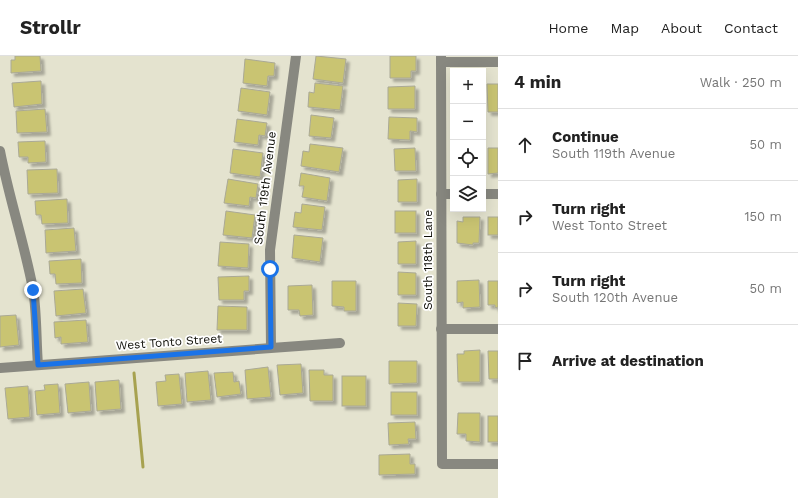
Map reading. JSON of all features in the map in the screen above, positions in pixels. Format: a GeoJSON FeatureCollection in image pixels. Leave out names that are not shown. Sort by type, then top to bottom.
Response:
{"type":"FeatureCollection","features":[{"type":"Feature","properties":{"kind":"street","name":"South 119th Avenue"},"geometry":{"type":"LineString","coordinates":[[271,347],[270,250],[296,56]]}},
{"type":"Feature","properties":{"kind":"street"},"geometry":{"type":"LineString","coordinates":[[441,59],[498,62]]}},
{"type":"Feature","properties":{"kind":"street","name":"South 118th Lane"},"geometry":{"type":"LineString","coordinates":[[441,59],[442,464],[498,464]]}},
{"type":"Feature","properties":{"kind":"street"},"geometry":{"type":"LineString","coordinates":[[0,151],[5,178],[24,245],[33,290],[38,365]]}},
{"type":"Feature","properties":{"kind":"street"},"geometry":{"type":"LineString","coordinates":[[441,194],[450,194]]}},
{"type":"Feature","properties":{"kind":"street"},"geometry":{"type":"LineString","coordinates":[[486,194],[498,194]]}},
{"type":"Feature","properties":{"kind":"street"},"geometry":{"type":"LineString","coordinates":[[441,329],[498,329]]}},
{"type":"Feature","properties":{"kind":"street","name":"West Tonto Street"},"geometry":{"type":"LineString","coordinates":[[0,368],[340,343]]}},
{"type":"Feature","properties":{"kind":"building"},"geometry":{"type":"Polygon","coordinates":[[[15,56],[40,56],[41,71],[11,73],[11,60],[15,60],[15,56]]]}},
{"type":"Feature","properties":{"kind":"building"},"geometry":{"type":"Polygon","coordinates":[[[316,56],[346,59],[343,83],[313,79],[316,56]]]}},
{"type":"Feature","properties":{"kind":"building"},"geometry":{"type":"Polygon","coordinates":[[[390,56],[416,56],[416,71],[411,71],[411,78],[390,78],[390,56]]]}},
{"type":"Feature","properties":{"kind":"building"},"geometry":{"type":"Polygon","coordinates":[[[245,59],[275,63],[274,76],[268,76],[267,86],[243,83],[245,59]]]}},
{"type":"Feature","properties":{"kind":"building"},"geometry":{"type":"Polygon","coordinates":[[[41,81],[42,104],[14,107],[12,83],[41,81]]]}},
{"type":"Feature","properties":{"kind":"building"},"geometry":{"type":"Polygon","coordinates":[[[315,83],[343,86],[340,110],[308,107],[309,92],[314,93],[315,83]]]}},
{"type":"Feature","properties":{"kind":"building"},"geometry":{"type":"Polygon","coordinates":[[[487,84],[498,84],[498,112],[488,112],[487,84]]]}},
{"type":"Feature","properties":{"kind":"building"},"geometry":{"type":"Polygon","coordinates":[[[415,86],[415,109],[388,109],[388,87],[415,86]]]}},
{"type":"Feature","properties":{"kind":"building"},"geometry":{"type":"Polygon","coordinates":[[[241,88],[270,92],[267,115],[238,111],[241,88]]]}},
{"type":"Feature","properties":{"kind":"building"},"geometry":{"type":"Polygon","coordinates":[[[45,109],[47,132],[17,133],[16,111],[45,109]]]}},
{"type":"Feature","properties":{"kind":"building"},"geometry":{"type":"Polygon","coordinates":[[[311,115],[334,118],[331,138],[309,136],[311,115]]]}},
{"type":"Feature","properties":{"kind":"building"},"geometry":{"type":"Polygon","coordinates":[[[389,117],[417,118],[417,132],[410,131],[410,140],[388,139],[389,117]]]}},
{"type":"Feature","properties":{"kind":"building"},"geometry":{"type":"Polygon","coordinates":[[[237,119],[267,123],[265,136],[259,135],[258,145],[234,142],[237,119]]]}},
{"type":"Feature","properties":{"kind":"building"},"geometry":{"type":"Polygon","coordinates":[[[45,141],[46,162],[28,163],[28,157],[19,157],[18,142],[45,141]]]}},
{"type":"Feature","properties":{"kind":"building"},"geometry":{"type":"Polygon","coordinates":[[[310,144],[343,148],[339,172],[301,166],[303,151],[309,152],[310,144]]]}},
{"type":"Feature","properties":{"kind":"building"},"geometry":{"type":"Polygon","coordinates":[[[415,148],[416,171],[395,171],[394,149],[415,148]]]}},
{"type":"Feature","properties":{"kind":"building"},"geometry":{"type":"Polygon","coordinates":[[[488,148],[498,148],[498,173],[488,174],[488,148]]]}},
{"type":"Feature","properties":{"kind":"building"},"geometry":{"type":"Polygon","coordinates":[[[233,149],[263,153],[260,177],[230,173],[233,149]]]}},
{"type":"Feature","properties":{"kind":"building"},"geometry":{"type":"Polygon","coordinates":[[[57,169],[58,193],[28,194],[27,170],[57,169]]]}},
{"type":"Feature","properties":{"kind":"building"},"geometry":{"type":"Polygon","coordinates":[[[301,173],[330,178],[327,201],[302,197],[304,186],[299,186],[301,173]]]}},
{"type":"Feature","properties":{"kind":"building"},"geometry":{"type":"Polygon","coordinates":[[[228,179],[258,184],[256,198],[250,197],[249,206],[224,203],[228,179]]]}},
{"type":"Feature","properties":{"kind":"building"},"geometry":{"type":"Polygon","coordinates":[[[417,179],[417,202],[398,202],[398,180],[417,179]]]}},
{"type":"Feature","properties":{"kind":"building"},"geometry":{"type":"Polygon","coordinates":[[[67,199],[68,223],[42,224],[41,215],[36,215],[35,201],[67,199]]]}},
{"type":"Feature","properties":{"kind":"building"},"geometry":{"type":"Polygon","coordinates":[[[302,204],[325,207],[322,230],[293,227],[295,212],[301,213],[302,204]]]}},
{"type":"Feature","properties":{"kind":"building"},"geometry":{"type":"Polygon","coordinates":[[[226,211],[255,215],[252,238],[223,235],[226,211]]]}},
{"type":"Feature","properties":{"kind":"building"},"geometry":{"type":"Polygon","coordinates":[[[395,211],[416,211],[416,233],[395,233],[395,211]]]}},
{"type":"Feature","properties":{"kind":"building"},"geometry":{"type":"Polygon","coordinates":[[[463,217],[480,217],[479,243],[473,243],[473,245],[457,243],[457,221],[463,222],[463,217]]]}},
{"type":"Feature","properties":{"kind":"building"},"geometry":{"type":"Polygon","coordinates":[[[488,217],[498,217],[498,235],[488,235],[488,217]]]}},
{"type":"Feature","properties":{"kind":"building"},"geometry":{"type":"Polygon","coordinates":[[[74,228],[76,251],[46,253],[45,230],[74,228]]]}},
{"type":"Feature","properties":{"kind":"building"},"geometry":{"type":"Polygon","coordinates":[[[294,235],[323,238],[320,262],[292,258],[294,235]]]}},
{"type":"Feature","properties":{"kind":"building"},"geometry":{"type":"Polygon","coordinates":[[[416,241],[416,264],[398,264],[398,242],[416,241]]]}},
{"type":"Feature","properties":{"kind":"building"},"geometry":{"type":"Polygon","coordinates":[[[220,242],[249,244],[248,268],[218,266],[220,242]]]}},
{"type":"Feature","properties":{"kind":"building"},"geometry":{"type":"Polygon","coordinates":[[[81,259],[82,283],[56,284],[55,274],[50,274],[49,261],[81,259]]]}},
{"type":"Feature","properties":{"kind":"building"},"geometry":{"type":"Polygon","coordinates":[[[398,272],[416,273],[416,295],[398,295],[398,272]]]}},
{"type":"Feature","properties":{"kind":"building"},"geometry":{"type":"Polygon","coordinates":[[[249,276],[249,291],[244,291],[244,300],[219,300],[218,277],[249,276]]]}},
{"type":"Feature","properties":{"kind":"building"},"geometry":{"type":"Polygon","coordinates":[[[479,280],[480,307],[463,308],[463,302],[457,303],[457,281],[479,280]]]}},
{"type":"Feature","properties":{"kind":"building"},"geometry":{"type":"Polygon","coordinates":[[[332,281],[356,281],[356,311],[344,311],[344,307],[332,306],[332,281]]]}},
{"type":"Feature","properties":{"kind":"building"},"geometry":{"type":"Polygon","coordinates":[[[488,281],[498,281],[498,307],[495,308],[495,305],[488,305],[488,281]]]}},
{"type":"Feature","properties":{"kind":"building"},"geometry":{"type":"Polygon","coordinates":[[[312,285],[313,315],[300,316],[299,310],[288,310],[288,286],[312,285]]]}},
{"type":"Feature","properties":{"kind":"building"},"geometry":{"type":"Polygon","coordinates":[[[83,289],[86,313],[56,316],[54,291],[83,289]]]}},
{"type":"Feature","properties":{"kind":"building"},"geometry":{"type":"Polygon","coordinates":[[[398,303],[417,304],[416,326],[398,326],[398,303]]]}},
{"type":"Feature","properties":{"kind":"building"},"geometry":{"type":"Polygon","coordinates":[[[218,306],[247,307],[247,330],[217,330],[218,306]]]}},
{"type":"Feature","properties":{"kind":"building"},"geometry":{"type":"Polygon","coordinates":[[[16,315],[19,345],[0,347],[0,316],[16,315]]]}},
{"type":"Feature","properties":{"kind":"building"},"geometry":{"type":"Polygon","coordinates":[[[86,320],[88,342],[61,344],[61,337],[55,338],[54,322],[86,320]]]}},
{"type":"Feature","properties":{"kind":"building"},"geometry":{"type":"Polygon","coordinates":[[[480,350],[480,382],[458,382],[457,354],[464,354],[464,351],[480,350]]]}},
{"type":"Feature","properties":{"kind":"building"},"geometry":{"type":"Polygon","coordinates":[[[488,351],[498,351],[498,379],[489,379],[488,351]]]}},
{"type":"Feature","properties":{"kind":"building"},"geometry":{"type":"Polygon","coordinates":[[[389,361],[417,361],[417,383],[389,384],[389,361]]]}},
{"type":"Feature","properties":{"kind":"building"},"geometry":{"type":"Polygon","coordinates":[[[301,364],[303,393],[280,395],[277,365],[301,364]]]}},
{"type":"Feature","properties":{"kind":"building"},"geometry":{"type":"Polygon","coordinates":[[[268,367],[271,397],[247,399],[245,370],[268,367]]]}},
{"type":"Feature","properties":{"kind":"building"},"geometry":{"type":"Polygon","coordinates":[[[309,370],[324,370],[324,375],[333,375],[333,401],[310,401],[309,370]]]}},
{"type":"Feature","properties":{"kind":"building"},"geometry":{"type":"Polygon","coordinates":[[[208,371],[211,400],[187,402],[185,373],[208,371]]]}},
{"type":"Feature","properties":{"kind":"building"},"geometry":{"type":"Polygon","coordinates":[[[233,372],[234,382],[239,381],[241,394],[217,397],[214,373],[233,372]]]}},
{"type":"Feature","properties":{"kind":"building"},"geometry":{"type":"Polygon","coordinates":[[[179,374],[182,404],[158,406],[156,382],[166,381],[165,375],[179,374]]]}},
{"type":"Feature","properties":{"kind":"building"},"geometry":{"type":"Polygon","coordinates":[[[342,376],[366,376],[366,406],[342,406],[342,376]]]}},
{"type":"Feature","properties":{"kind":"building"},"geometry":{"type":"Polygon","coordinates":[[[119,380],[121,409],[97,411],[95,382],[119,380]]]}},
{"type":"Feature","properties":{"kind":"building"},"geometry":{"type":"Polygon","coordinates":[[[89,382],[91,411],[68,413],[65,384],[89,382]]]}},
{"type":"Feature","properties":{"kind":"building"},"geometry":{"type":"Polygon","coordinates":[[[58,384],[60,413],[37,415],[35,391],[45,390],[44,385],[58,384]]]}},
{"type":"Feature","properties":{"kind":"building"},"geometry":{"type":"Polygon","coordinates":[[[28,386],[30,417],[8,419],[5,388],[28,386]]]}},
{"type":"Feature","properties":{"kind":"building"},"geometry":{"type":"Polygon","coordinates":[[[391,392],[417,392],[417,415],[391,415],[391,392]]]}},
{"type":"Feature","properties":{"kind":"building"},"geometry":{"type":"Polygon","coordinates":[[[458,413],[480,413],[480,442],[466,441],[466,434],[457,434],[458,413]]]}},
{"type":"Feature","properties":{"kind":"building"},"geometry":{"type":"Polygon","coordinates":[[[488,416],[498,416],[498,442],[488,442],[488,416]]]}},
{"type":"Feature","properties":{"kind":"building"},"geometry":{"type":"Polygon","coordinates":[[[415,422],[416,439],[408,439],[409,444],[389,445],[388,423],[415,422]]]}},
{"type":"Feature","properties":{"kind":"building"},"geometry":{"type":"Polygon","coordinates":[[[410,454],[410,464],[415,464],[415,474],[379,475],[379,455],[410,454]]]}},
{"type":"Feature","properties":{"kind":"waterway"},"geometry":{"type":"LineString","coordinates":[[134,373],[143,467]]}},
{"type":"Feature","properties":{"kind":"route"},"geometry":{"type":"LineString","coordinates":[[33,290],[38,365],[271,347],[270,269]]}}]}
